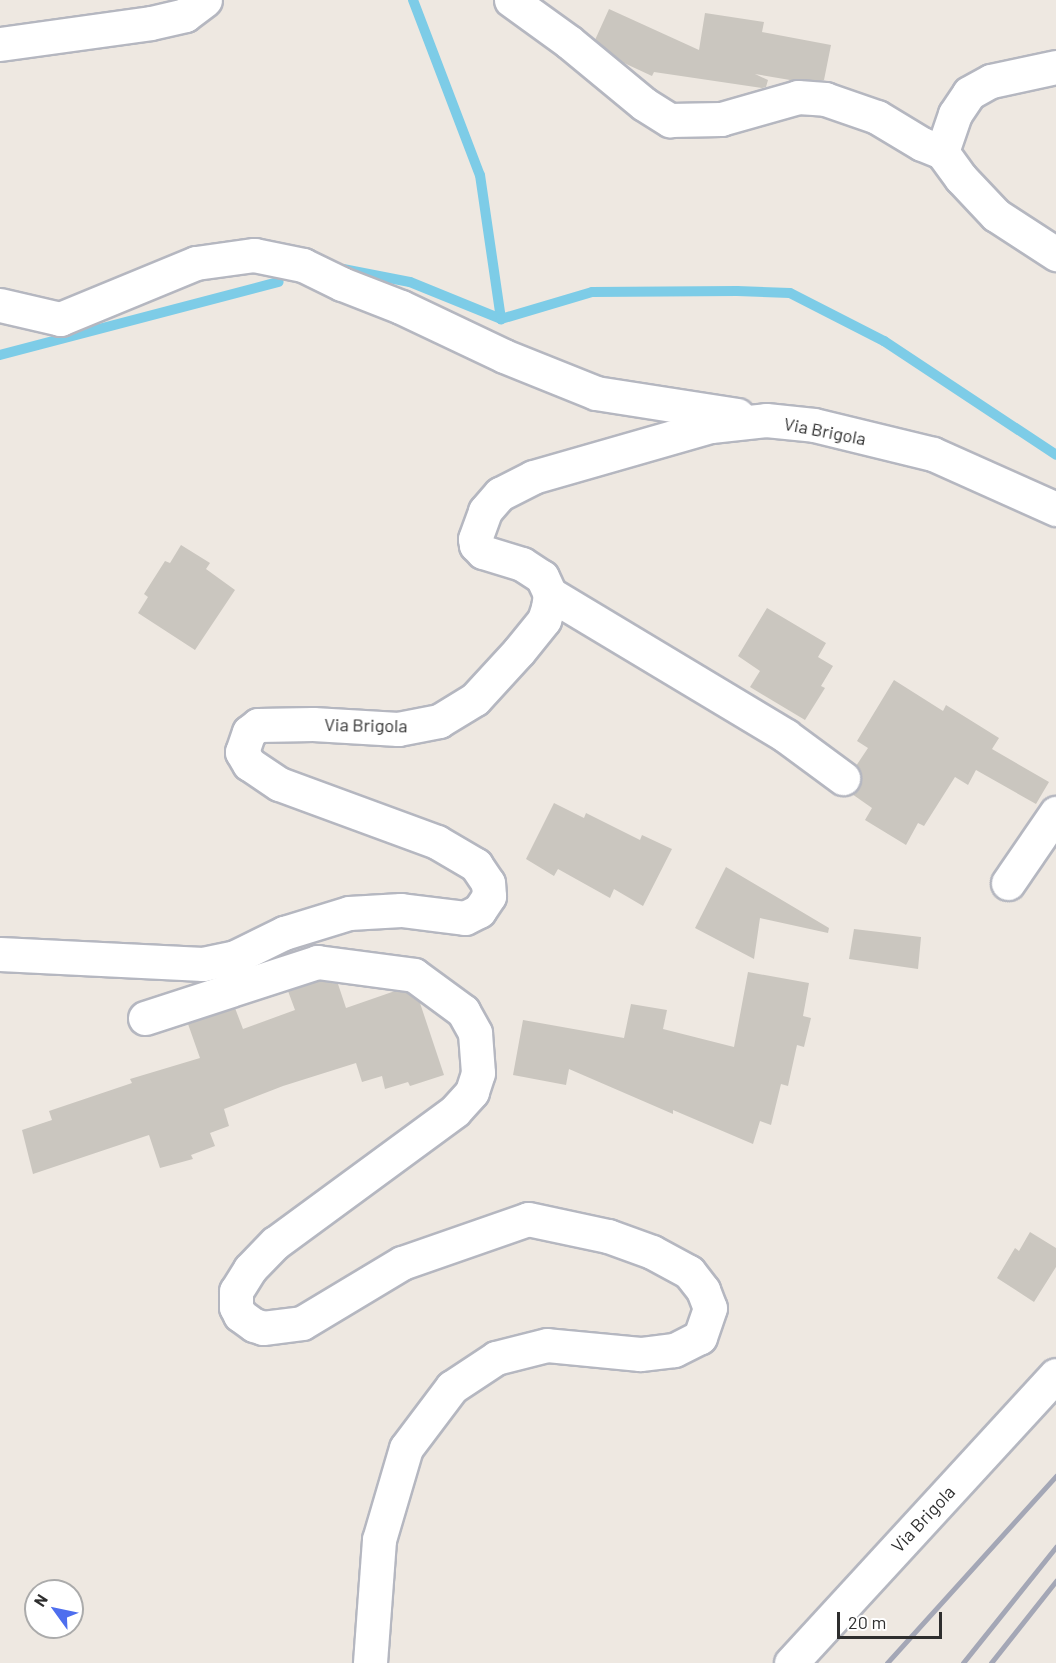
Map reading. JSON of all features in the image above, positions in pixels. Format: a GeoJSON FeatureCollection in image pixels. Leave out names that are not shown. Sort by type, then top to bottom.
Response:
{"type":"FeatureCollection","features":[{"type":"Feature","properties":{"kind":"street"},"geometry":{"type":"LineString","coordinates":[[0,44],[151,23],[185,15],[204,0]]}},
{"type":"Feature","properties":{"kind":"street"},"geometry":{"type":"LineString","coordinates":[[511,0],[569,42],[644,104],[670,120],[721,119],[798,97],[825,99],[877,117],[922,144],[942,152],[961,178],[996,215],[1056,254]]}},
{"type":"Feature","properties":{"kind":"street"},"geometry":{"type":"LineString","coordinates":[[942,152],[955,114],[969,93],[991,81],[1056,67]]}},
{"type":"Feature","properties":{"kind":"street"},"geometry":{"type":"LineString","coordinates":[[0,305],[60,319],[196,263],[254,255],[303,266],[401,307],[504,356],[596,393],[766,420]]}},
{"type":"Feature","properties":{"kind":"street","name":"Via Brigola"},"geometry":{"type":"LineString","coordinates":[[0,954],[203,964],[235,957],[284,933],[349,913],[402,910],[465,918],[479,911],[489,896],[488,883],[476,865],[437,842],[279,784],[249,764],[242,752],[249,732],[258,725],[313,724],[398,729],[439,721],[476,699],[543,620],[550,594],[542,577],[533,570],[489,555],[476,545],[475,539],[485,511],[500,494],[533,477],[711,426],[766,420],[814,425],[933,454],[1056,509]]}},
{"type":"Feature","properties":{"kind":"street"},"geometry":{"type":"LineString","coordinates":[[550,594],[786,735],[843,778]]}},
{"type":"Feature","properties":{"kind":"street"},"geometry":{"type":"LineString","coordinates":[[1008,883],[1056,813]]}},
{"type":"Feature","properties":{"kind":"street"},"geometry":{"type":"LineString","coordinates":[[145,1018],[317,962],[414,975],[463,1011],[475,1034],[478,1072],[472,1092],[455,1111],[275,1243],[250,1269],[236,1291],[236,1307],[240,1315],[254,1325],[263,1328],[302,1323],[402,1263],[528,1219],[608,1236],[652,1252],[689,1272],[703,1290],[710,1308],[700,1338],[674,1350],[640,1354],[547,1345],[496,1358],[452,1387],[406,1448],[379,1540],[370,1663]]}},
{"type":"Feature","properties":{"kind":"street","name":"Via Brigola"},"geometry":{"type":"LineString","coordinates":[[791,1663],[1056,1375]]}},
{"type":"Feature","properties":{"kind":"building"},"geometry":{"type":"Polygon","coordinates":[[[609,9],[699,50],[705,13],[764,22],[762,32],[831,45],[824,80],[790,80],[755,74],[768,80],[766,87],[762,88],[654,72],[652,76],[624,63],[595,40],[609,9]]]}},
{"type":"Feature","properties":{"kind":"building"},"geometry":{"type":"Polygon","coordinates":[[[181,545],[210,563],[206,569],[235,590],[195,650],[138,613],[148,597],[144,594],[165,561],[170,563],[181,545]]]}},
{"type":"Feature","properties":{"kind":"building"},"geometry":{"type":"Polygon","coordinates":[[[767,608],[826,643],[818,657],[833,666],[821,686],[825,688],[805,720],[750,687],[760,671],[738,656],[767,608]]]}},
{"type":"Feature","properties":{"kind":"building"},"geometry":{"type":"Polygon","coordinates":[[[894,680],[943,711],[946,705],[999,738],[992,749],[1049,782],[1036,804],[976,770],[968,785],[955,777],[924,826],[918,823],[906,845],[865,820],[872,808],[852,794],[858,789],[861,781],[856,766],[868,748],[857,741],[894,680]]]}},
{"type":"Feature","properties":{"kind":"building"},"geometry":{"type":"Polygon","coordinates":[[[554,803],[584,818],[586,813],[640,840],[642,835],[672,849],[643,906],[614,889],[610,898],[558,869],[554,876],[526,859],[554,803]]]}},
{"type":"Feature","properties":{"kind":"building"},"geometry":{"type":"Polygon","coordinates":[[[726,867],[829,928],[828,933],[760,918],[754,959],[695,928],[726,867]]]}},
{"type":"Feature","properties":{"kind":"building"},"geometry":{"type":"Polygon","coordinates":[[[854,929],[921,937],[918,969],[849,959],[854,929]]]}},
{"type":"Feature","properties":{"kind":"building"},"geometry":{"type":"Polygon","coordinates":[[[748,972],[809,983],[803,1016],[811,1018],[804,1047],[797,1045],[788,1086],[781,1084],[771,1125],[760,1121],[753,1144],[673,1110],[673,1114],[569,1069],[566,1085],[513,1075],[523,1020],[624,1038],[631,1004],[667,1010],[663,1029],[734,1047],[748,972]]]}},
{"type":"Feature","properties":{"kind":"building"},"geometry":{"type":"Polygon","coordinates":[[[319,981],[338,984],[346,1008],[395,991],[407,993],[420,1003],[444,1075],[410,1086],[408,1082],[385,1089],[382,1076],[362,1082],[356,1063],[283,1086],[224,1109],[229,1126],[210,1133],[215,1146],[191,1155],[193,1159],[160,1168],[149,1135],[33,1174],[22,1130],[52,1120],[49,1111],[132,1083],[130,1079],[200,1058],[188,1024],[235,1008],[243,1029],[295,1010],[288,991],[319,981]]]}},
{"type":"Feature","properties":{"kind":"building"},"geometry":{"type":"Polygon","coordinates":[[[1030,1232],[1056,1248],[1056,1267],[1034,1302],[997,1278],[1015,1248],[1019,1251],[1030,1232]]]}},
{"type":"Feature","properties":{"kind":"waterway"},"geometry":{"type":"LineString","coordinates":[[413,0],[480,175],[501,319]]}},
{"type":"Feature","properties":{"kind":"waterway"},"geometry":{"type":"LineString","coordinates":[[343,269],[410,282],[501,319],[592,292],[790,293],[884,341],[1056,455]]}},
{"type":"Feature","properties":{"kind":"waterway"},"geometry":{"type":"LineString","coordinates":[[0,355],[279,282]]}},
{"type":"Feature","properties":{"kind":"railway"},"geometry":{"type":"LineString","coordinates":[[887,1663],[1056,1476]]}},
{"type":"Feature","properties":{"kind":"railway"},"geometry":{"type":"LineString","coordinates":[[963,1663],[1056,1547]]}},
{"type":"Feature","properties":{"kind":"railway"},"geometry":{"type":"LineString","coordinates":[[991,1663],[1056,1581]]}}]}
